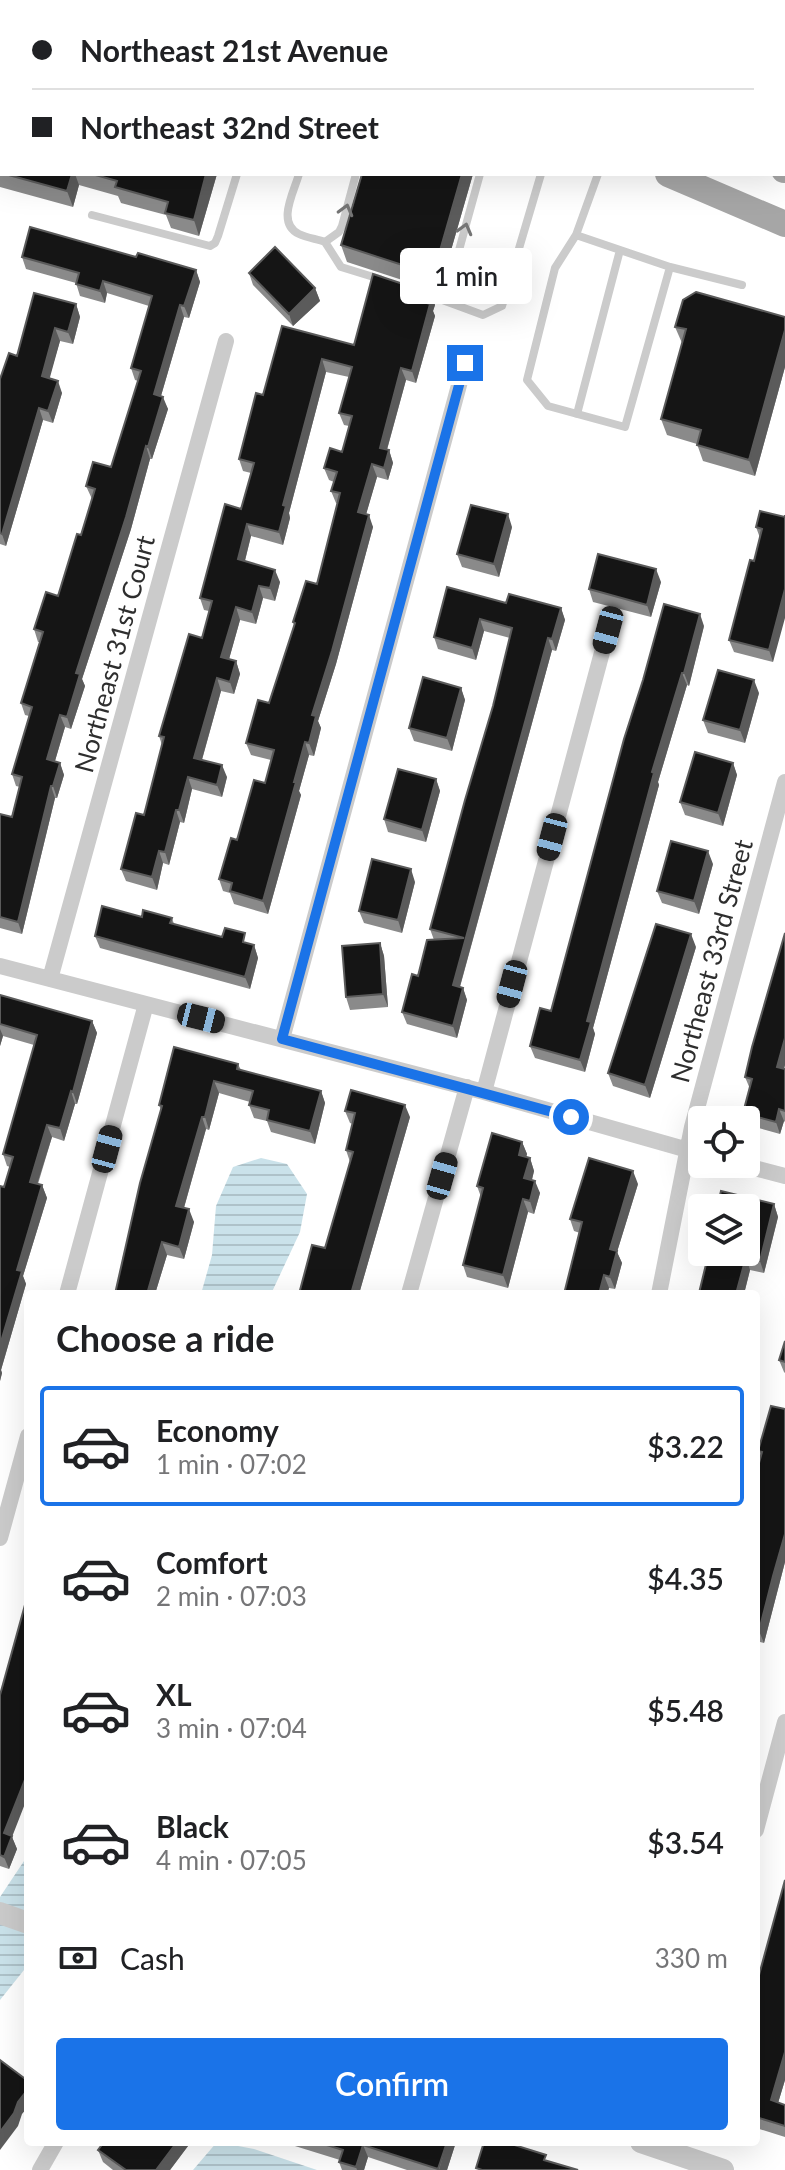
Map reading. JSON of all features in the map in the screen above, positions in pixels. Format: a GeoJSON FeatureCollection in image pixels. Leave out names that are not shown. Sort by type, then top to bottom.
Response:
{"type":"FeatureCollection","features":[{"type":"Feature","properties":{"kind":"main road"},"geometry":{"type":"LineString","coordinates":[[673,176],[785,224]]}},
{"type":"Feature","properties":{"kind":"street","name":"Northeast 31st Court"},"geometry":{"type":"LineString","coordinates":[[50,979],[226,341]]}},
{"type":"Feature","properties":{"kind":"street"},"geometry":{"type":"LineString","coordinates":[[282,1039],[465,363]]}},
{"type":"Feature","properties":{"kind":"street"},"geometry":{"type":"LineString","coordinates":[[484,1092],[608,630]]}},
{"type":"Feature","properties":{"kind":"street","name":"Northeast 33rd Street"},"geometry":{"type":"LineString","coordinates":[[698,1106],[785,782]]}},
{"type":"Feature","properties":{"kind":"street"},"geometry":{"type":"LineString","coordinates":[[0,966],[467,1087],[688,1150]]}},
{"type":"Feature","properties":{"kind":"street"},"geometry":{"type":"LineString","coordinates":[[68,1290],[146,1004]]}},
{"type":"Feature","properties":{"kind":"street"},"geometry":{"type":"LineString","coordinates":[[410,1290],[467,1087]]}},
{"type":"Feature","properties":{"kind":"street"},"geometry":{"type":"LineString","coordinates":[[760,1169],[785,1176]]}},
{"type":"Feature","properties":{"kind":"street","name":"Northeast 33rd Street"},"geometry":{"type":"LineString","coordinates":[[660,1290],[688,1178]]}},
{"type":"Feature","properties":{"kind":"street"},"geometry":{"type":"LineString","coordinates":[[0,1538],[24,1451]]}},
{"type":"Feature","properties":{"kind":"street"},"geometry":{"type":"LineString","coordinates":[[760,1815],[785,1722]]}},
{"type":"Feature","properties":{"kind":"street"},"geometry":{"type":"LineString","coordinates":[[0,1913],[24,1922]]}},
{"type":"Feature","properties":{"kind":"street"},"geometry":{"type":"LineString","coordinates":[[40,2170],[54,2146]]}},
{"type":"Feature","properties":{"kind":"street"},"geometry":{"type":"LineString","coordinates":[[670,2147],[723,2170]]}},
{"type":"Feature","properties":{"kind":"lane"},"geometry":{"type":"LineString","coordinates":[[92,215],[210,246],[218,236],[236,176]]}},
{"type":"Feature","properties":{"kind":"lane"},"geometry":{"type":"LineString","coordinates":[[298,176],[287,214],[292,229],[300,235],[325,242],[341,267],[391,283]]}},
{"type":"Feature","properties":{"kind":"lane"},"geometry":{"type":"LineString","coordinates":[[325,242],[342,226],[355,176]]}},
{"type":"Feature","properties":{"kind":"lane"},"geometry":{"type":"LineString","coordinates":[[445,301],[479,176]]}},
{"type":"Feature","properties":{"kind":"lane"},"geometry":{"type":"LineString","coordinates":[[431,297],[483,315],[502,306],[540,176]]}},
{"type":"Feature","properties":{"kind":"lane"},"geometry":{"type":"LineString","coordinates":[[597,176],[576,235],[555,268],[527,380],[548,406],[625,427],[670,267]]}},
{"type":"Feature","properties":{"kind":"lane"},"geometry":{"type":"LineString","coordinates":[[576,235],[670,267],[742,285]]}},
{"type":"Feature","properties":{"kind":"lane"},"geometry":{"type":"LineString","coordinates":[[577,414],[620,250]]}},
{"type":"Feature","properties":{"kind":"water"},"geometry":{"type":"Polygon","coordinates":[[[261,1158],[287,1164],[307,1194],[300,1232],[273,1290],[202,1290],[212,1255],[216,1206],[233,1167],[261,1158]]]}},
{"type":"Feature","properties":{"kind":"water"},"geometry":{"type":"Polygon","coordinates":[[[24,1861],[24,1970],[0,2000],[0,1897],[24,1861]]]}},
{"type":"Feature","properties":{"kind":"water"},"geometry":{"type":"Polygon","coordinates":[[[214,2146],[238,2146],[317,2170],[193,2170],[214,2146]]]}},
{"type":"Feature","properties":{"kind":"building"},"geometry":{"type":"Polygon","coordinates":[[[12,176],[71,176],[67,191],[12,176]]]}},
{"type":"Feature","properties":{"kind":"building"},"geometry":{"type":"Polygon","coordinates":[[[99,176],[205,176],[194,220],[165,213],[168,202],[115,187],[117,181],[99,176]]]}},
{"type":"Feature","properties":{"kind":"building"},"geometry":{"type":"Polygon","coordinates":[[[361,176],[461,176],[433,275],[341,245],[361,176]]]}},
{"type":"Feature","properties":{"kind":"building"},"geometry":{"type":"Polygon","coordinates":[[[30,227],[136,257],[138,253],[196,270],[184,306],[180,305],[154,394],[163,397],[76,673],[80,674],[67,717],[60,715],[47,759],[60,763],[51,786],[18,922],[0,917],[0,814],[12,817],[22,777],[12,774],[32,707],[21,703],[43,632],[34,629],[46,592],[58,596],[77,534],[81,535],[95,489],[86,486],[93,462],[111,467],[141,371],[131,368],[152,296],[103,281],[100,291],[76,284],[79,273],[22,257],[30,227]]]}},
{"type":"Feature","properties":{"kind":"building"},"geometry":{"type":"Polygon","coordinates":[[[275,247],[315,288],[289,314],[249,273],[275,247]]]}},
{"type":"Feature","properties":{"kind":"building"},"geometry":{"type":"Polygon","coordinates":[[[373,274],[430,293],[427,303],[430,304],[412,371],[401,368],[380,448],[389,450],[384,468],[372,464],[358,512],[369,515],[312,715],[316,716],[309,743],[305,742],[263,901],[230,891],[232,883],[219,879],[231,838],[237,840],[254,780],[265,783],[274,750],[246,743],[258,700],[269,703],[306,581],[317,584],[340,493],[331,491],[337,472],[324,468],[330,448],[342,452],[352,416],[339,413],[352,367],[322,359],[283,505],[286,506],[279,532],[247,524],[238,559],[275,570],[270,588],[259,586],[252,612],[236,607],[221,657],[236,661],[230,682],[217,678],[194,758],[222,765],[217,785],[188,777],[165,852],[159,851],[152,877],[121,869],[136,813],[144,815],[164,737],[159,736],[189,634],[202,638],[212,601],[200,598],[225,504],[241,509],[254,463],[239,459],[256,393],[263,395],[282,326],[354,345],[373,274]]]}},
{"type":"Feature","properties":{"kind":"building"},"geometry":{"type":"Polygon","coordinates":[[[696,292],[785,317],[785,330],[749,460],[697,445],[701,430],[661,419],[686,329],[675,327],[683,300],[696,292]]]}},
{"type":"Feature","properties":{"kind":"building"},"geometry":{"type":"Polygon","coordinates":[[[34,293],[76,304],[68,332],[55,328],[42,376],[58,381],[48,411],[39,408],[2,534],[0,379],[9,353],[17,356],[34,293]]]}},
{"type":"Feature","properties":{"kind":"building"},"geometry":{"type":"Polygon","coordinates":[[[471,505],[508,514],[494,564],[457,554],[471,505]]]}},
{"type":"Feature","properties":{"kind":"building"},"geometry":{"type":"Polygon","coordinates":[[[760,511],[785,517],[785,589],[769,650],[729,640],[750,560],[754,561],[762,529],[756,527],[760,511]]]}},
{"type":"Feature","properties":{"kind":"building"},"geometry":{"type":"Polygon","coordinates":[[[598,554],[656,569],[647,605],[589,589],[598,554]]]}},
{"type":"Feature","properties":{"kind":"building"},"geometry":{"type":"Polygon","coordinates":[[[447,587],[506,603],[509,594],[561,608],[552,639],[548,638],[453,985],[463,988],[453,1026],[402,1012],[412,974],[418,976],[427,940],[464,938],[430,929],[512,628],[480,619],[472,648],[434,637],[447,587]]]}},
{"type":"Feature","properties":{"kind":"building"},"geometry":{"type":"Polygon","coordinates":[[[664,604],[700,614],[652,772],[587,1021],[591,1022],[580,1060],[530,1046],[540,1008],[551,1011],[624,739],[664,604]]]}},
{"type":"Feature","properties":{"kind":"building"},"geometry":{"type":"Polygon","coordinates":[[[718,670],[754,680],[740,730],[703,720],[718,670]]]}},
{"type":"Feature","properties":{"kind":"building"},"geometry":{"type":"Polygon","coordinates":[[[423,677],[461,688],[447,738],[409,728],[423,677]]]}},
{"type":"Feature","properties":{"kind":"building"},"geometry":{"type":"Polygon","coordinates":[[[695,752],[733,763],[718,813],[680,802],[695,752]]]}},
{"type":"Feature","properties":{"kind":"building"},"geometry":{"type":"Polygon","coordinates":[[[398,769],[436,779],[422,830],[384,819],[398,769]]]}},
{"type":"Feature","properties":{"kind":"building"},"geometry":{"type":"Polygon","coordinates":[[[671,841],[708,851],[694,901],[657,891],[671,841]]]}},
{"type":"Feature","properties":{"kind":"building"},"geometry":{"type":"Polygon","coordinates":[[[372,859],[411,869],[398,920],[359,911],[372,859]]]}},
{"type":"Feature","properties":{"kind":"building"},"geometry":{"type":"Polygon","coordinates":[[[102,906],[142,917],[143,910],[172,918],[170,923],[222,937],[225,928],[245,933],[243,942],[254,945],[245,977],[95,936],[102,906]]]}},
{"type":"Feature","properties":{"kind":"building"},"geometry":{"type":"Polygon","coordinates":[[[656,924],[691,934],[645,1085],[608,1073],[656,924]]]}},
{"type":"Feature","properties":{"kind":"building"},"geometry":{"type":"Polygon","coordinates":[[[785,933],[785,1038],[777,1067],[785,1069],[785,1111],[779,1109],[776,1122],[760,1118],[760,1106],[745,1106],[752,1079],[745,1077],[785,933]]]}},
{"type":"Feature","properties":{"kind":"building"},"geometry":{"type":"Polygon","coordinates":[[[380,943],[383,994],[346,997],[342,946],[380,943]]]}},
{"type":"Feature","properties":{"kind":"building"},"geometry":{"type":"Polygon","coordinates":[[[0,995],[92,1021],[60,1128],[47,1125],[30,1182],[42,1185],[17,1270],[22,1271],[0,1345],[0,1186],[4,1187],[13,1157],[3,1154],[37,1035],[0,1024],[0,995]]]}},
{"type":"Feature","properties":{"kind":"building"},"geometry":{"type":"Polygon","coordinates":[[[174,1047],[238,1064],[237,1069],[321,1091],[310,1131],[267,1120],[269,1110],[249,1105],[253,1091],[214,1081],[176,1206],[189,1209],[179,1247],[162,1242],[148,1290],[116,1290],[140,1183],[162,1106],[159,1105],[174,1047]]]}},
{"type":"Feature","properties":{"kind":"building"},"geometry":{"type":"Polygon","coordinates":[[[351,1090],[405,1105],[352,1290],[300,1290],[312,1245],[325,1248],[353,1152],[346,1150],[355,1113],[345,1111],[351,1090]]]}},
{"type":"Feature","properties":{"kind":"building"},"geometry":{"type":"Polygon","coordinates":[[[492,1133],[522,1142],[519,1155],[530,1158],[524,1178],[535,1181],[530,1201],[523,1199],[503,1275],[463,1265],[483,1188],[477,1186],[492,1133]]]}},
{"type":"Feature","properties":{"kind":"building"},"geometry":{"type":"Polygon","coordinates":[[[589,1158],[633,1171],[610,1249],[617,1251],[610,1277],[604,1275],[600,1290],[565,1290],[582,1222],[570,1219],[589,1158]]]}},
{"type":"Feature","properties":{"kind":"building"},"geometry":{"type":"Polygon","coordinates":[[[760,1201],[774,1204],[760,1261],[760,1201]]]}},
{"type":"Feature","properties":{"kind":"building"},"geometry":{"type":"Polygon","coordinates":[[[706,1266],[744,1266],[737,1290],[700,1290],[706,1266]]]}},
{"type":"Feature","properties":{"kind":"building"},"geometry":{"type":"Polygon","coordinates":[[[785,1341],[785,1362],[779,1360],[785,1341]]]}},
{"type":"Feature","properties":{"kind":"building"},"geometry":{"type":"Polygon","coordinates":[[[771,1406],[785,1409],[785,1534],[760,1627],[762,1452],[760,1444],[771,1406]]]}},
{"type":"Feature","properties":{"kind":"building"},"geometry":{"type":"Polygon","coordinates":[[[24,1608],[24,1782],[4,1833],[12,1836],[4,1857],[0,1855],[0,1695],[24,1608]]]}},
{"type":"Feature","properties":{"kind":"building"},"geometry":{"type":"Polygon","coordinates":[[[785,1880],[785,2052],[771,2100],[785,2105],[785,2126],[760,2118],[760,1971],[785,1880]]]}},
{"type":"Feature","properties":{"kind":"building"},"geometry":{"type":"Polygon","coordinates":[[[0,2060],[24,2078],[24,2094],[0,2132],[0,2060]]]}},
{"type":"Feature","properties":{"kind":"building"},"geometry":{"type":"Polygon","coordinates":[[[101,2146],[174,2146],[156,2170],[126,2170],[98,2150],[101,2146]]]}},
{"type":"Feature","properties":{"kind":"building"},"geometry":{"type":"Polygon","coordinates":[[[330,2146],[363,2146],[356,2167],[339,2162],[343,2150],[330,2146]]]}},
{"type":"Feature","properties":{"kind":"building"},"geometry":{"type":"Polygon","coordinates":[[[366,2146],[446,2146],[438,2169],[366,2146]]]}},
{"type":"Feature","properties":{"kind":"building"},"geometry":{"type":"Polygon","coordinates":[[[483,2146],[518,2146],[546,2155],[544,2160],[578,2170],[482,2170],[476,2168],[483,2146]]]}},
{"type":"Feature","properties":{"kind":"route"},"geometry":{"type":"LineString","coordinates":[[465,363],[282,1039],[571,1117]]}}]}
